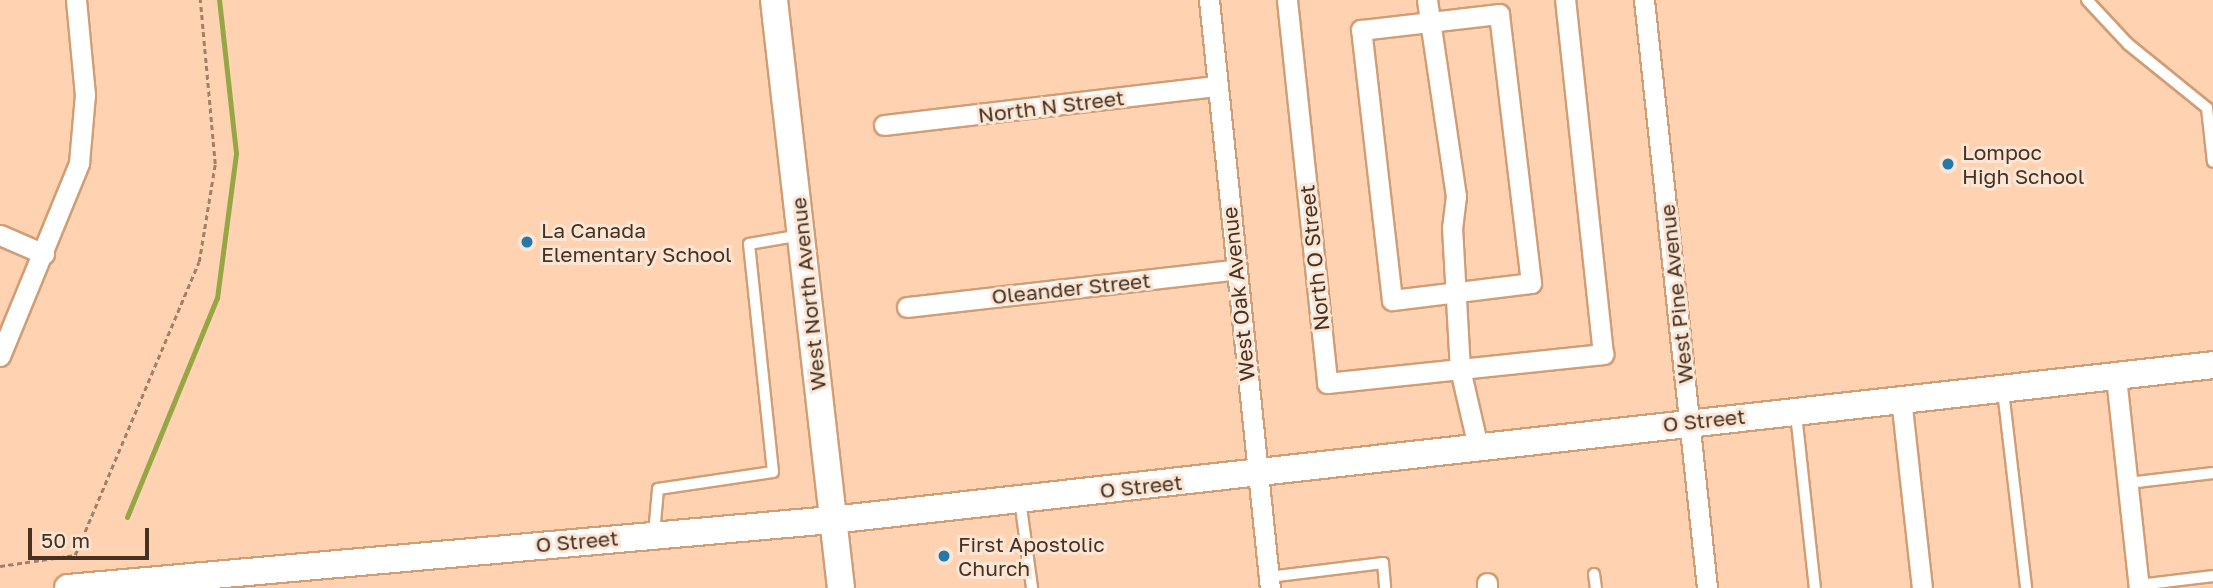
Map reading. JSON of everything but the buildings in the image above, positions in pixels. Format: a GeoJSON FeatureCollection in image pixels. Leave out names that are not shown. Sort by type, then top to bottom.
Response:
{"type":"FeatureCollection","features":[{"type":"Feature","properties":{"kind":"street"},"geometry":{"type":"LineString","coordinates":[[0,356],[44,254],[83,136],[76,0]]}},
{"type":"Feature","properties":{"kind":"street","name":"West North Avenue"},"geometry":{"type":"LineString","coordinates":[[774,0],[841,588]]}},
{"type":"Feature","properties":{"kind":"street","name":"West Oak Avenue"},"geometry":{"type":"LineString","coordinates":[[1209,0],[1234,270],[1270,583]]}},
{"type":"Feature","properties":{"kind":"street","name":"North O Street"},"geometry":{"type":"LineString","coordinates":[[1287,0],[1327,383],[1603,354],[1565,0]]}},
{"type":"Feature","properties":{"kind":"street"},"geometry":{"type":"LineString","coordinates":[[1426,0],[1452,162],[1461,369],[1478,447]]}},
{"type":"Feature","properties":{"kind":"street","name":"West Pine Avenue"},"geometry":{"type":"LineString","coordinates":[[1644,0],[1707,588]]}},
{"type":"Feature","properties":{"kind":"street"},"geometry":{"type":"LineString","coordinates":[[1499,14],[1531,283],[1459,292],[1392,300],[1361,30],[1499,14]]}},
{"type":"Feature","properties":{"kind":"street","name":"North N Street"},"geometry":{"type":"LineString","coordinates":[[884,125],[1217,86]]}},
{"type":"Feature","properties":{"kind":"street"},"geometry":{"type":"LineString","coordinates":[[0,235],[44,254]]}},
{"type":"Feature","properties":{"kind":"street","name":"Oleander Street"},"geometry":{"type":"LineString","coordinates":[[907,307],[1234,270]]}},
{"type":"Feature","properties":{"kind":"street","name":"O Street"},"geometry":{"type":"LineString","coordinates":[[68,588],[202,580],[832,520],[1690,421],[2213,365]]}},
{"type":"Feature","properties":{"kind":"street"},"geometry":{"type":"LineString","coordinates":[[2116,377],[2139,587]]}},
{"type":"Feature","properties":{"kind":"street"},"geometry":{"type":"LineString","coordinates":[[1901,398],[1922,588]]}},
{"type":"Feature","properties":{"kind":"lane"},"geometry":{"type":"LineString","coordinates":[[2087,0],[2128,44],[2207,108],[2213,162]]}},
{"type":"Feature","properties":{"kind":"lane"},"geometry":{"type":"LineString","coordinates":[[654,535],[658,489],[773,472],[749,244],[801,235]]}},
{"type":"Feature","properties":{"kind":"lane"},"geometry":{"type":"LineString","coordinates":[[2003,387],[2026,588]]}},
{"type":"Feature","properties":{"kind":"lane"},"geometry":{"type":"LineString","coordinates":[[1795,410],[1815,588]]}},
{"type":"Feature","properties":{"kind":"lane"},"geometry":{"type":"LineString","coordinates":[[2128,483],[2213,474]]}},
{"type":"Feature","properties":{"kind":"lane"},"geometry":{"type":"LineString","coordinates":[[1020,499],[1032,588]]}},
{"type":"Feature","properties":{"kind":"lane"},"geometry":{"type":"LineString","coordinates":[[1270,583],[1383,563],[1385,588]]}},
{"type":"Feature","properties":{"kind":"lane"},"geometry":{"type":"LineString","coordinates":[[1594,574],[1596,588]]}},
{"type":"Feature","properties":{"kind":"lane"},"geometry":{"type":"LineString","coordinates":[[2139,587],[2213,576]]}},
{"type":"Feature","properties":{"kind":"path"},"geometry":{"type":"LineString","coordinates":[[0,566],[75,555],[199,262],[215,164],[200,0]]}},
{"type":"Feature","properties":{"kind":"waterway"},"geometry":{"type":"LineString","coordinates":[[127,517],[217,298],[236,153],[219,0]]}},
{"type":"Feature","properties":{"kind":"place","name":"Lompoc High School"},"geometry":{"type":"Point","coordinates":[1948,164]}},
{"type":"Feature","properties":{"kind":"place","name":"La Canada Elementary School"},"geometry":{"type":"Point","coordinates":[527,242]}},
{"type":"Feature","properties":{"kind":"place","name":"First Apostolic Church"},"geometry":{"type":"Point","coordinates":[944,556]}}]}
